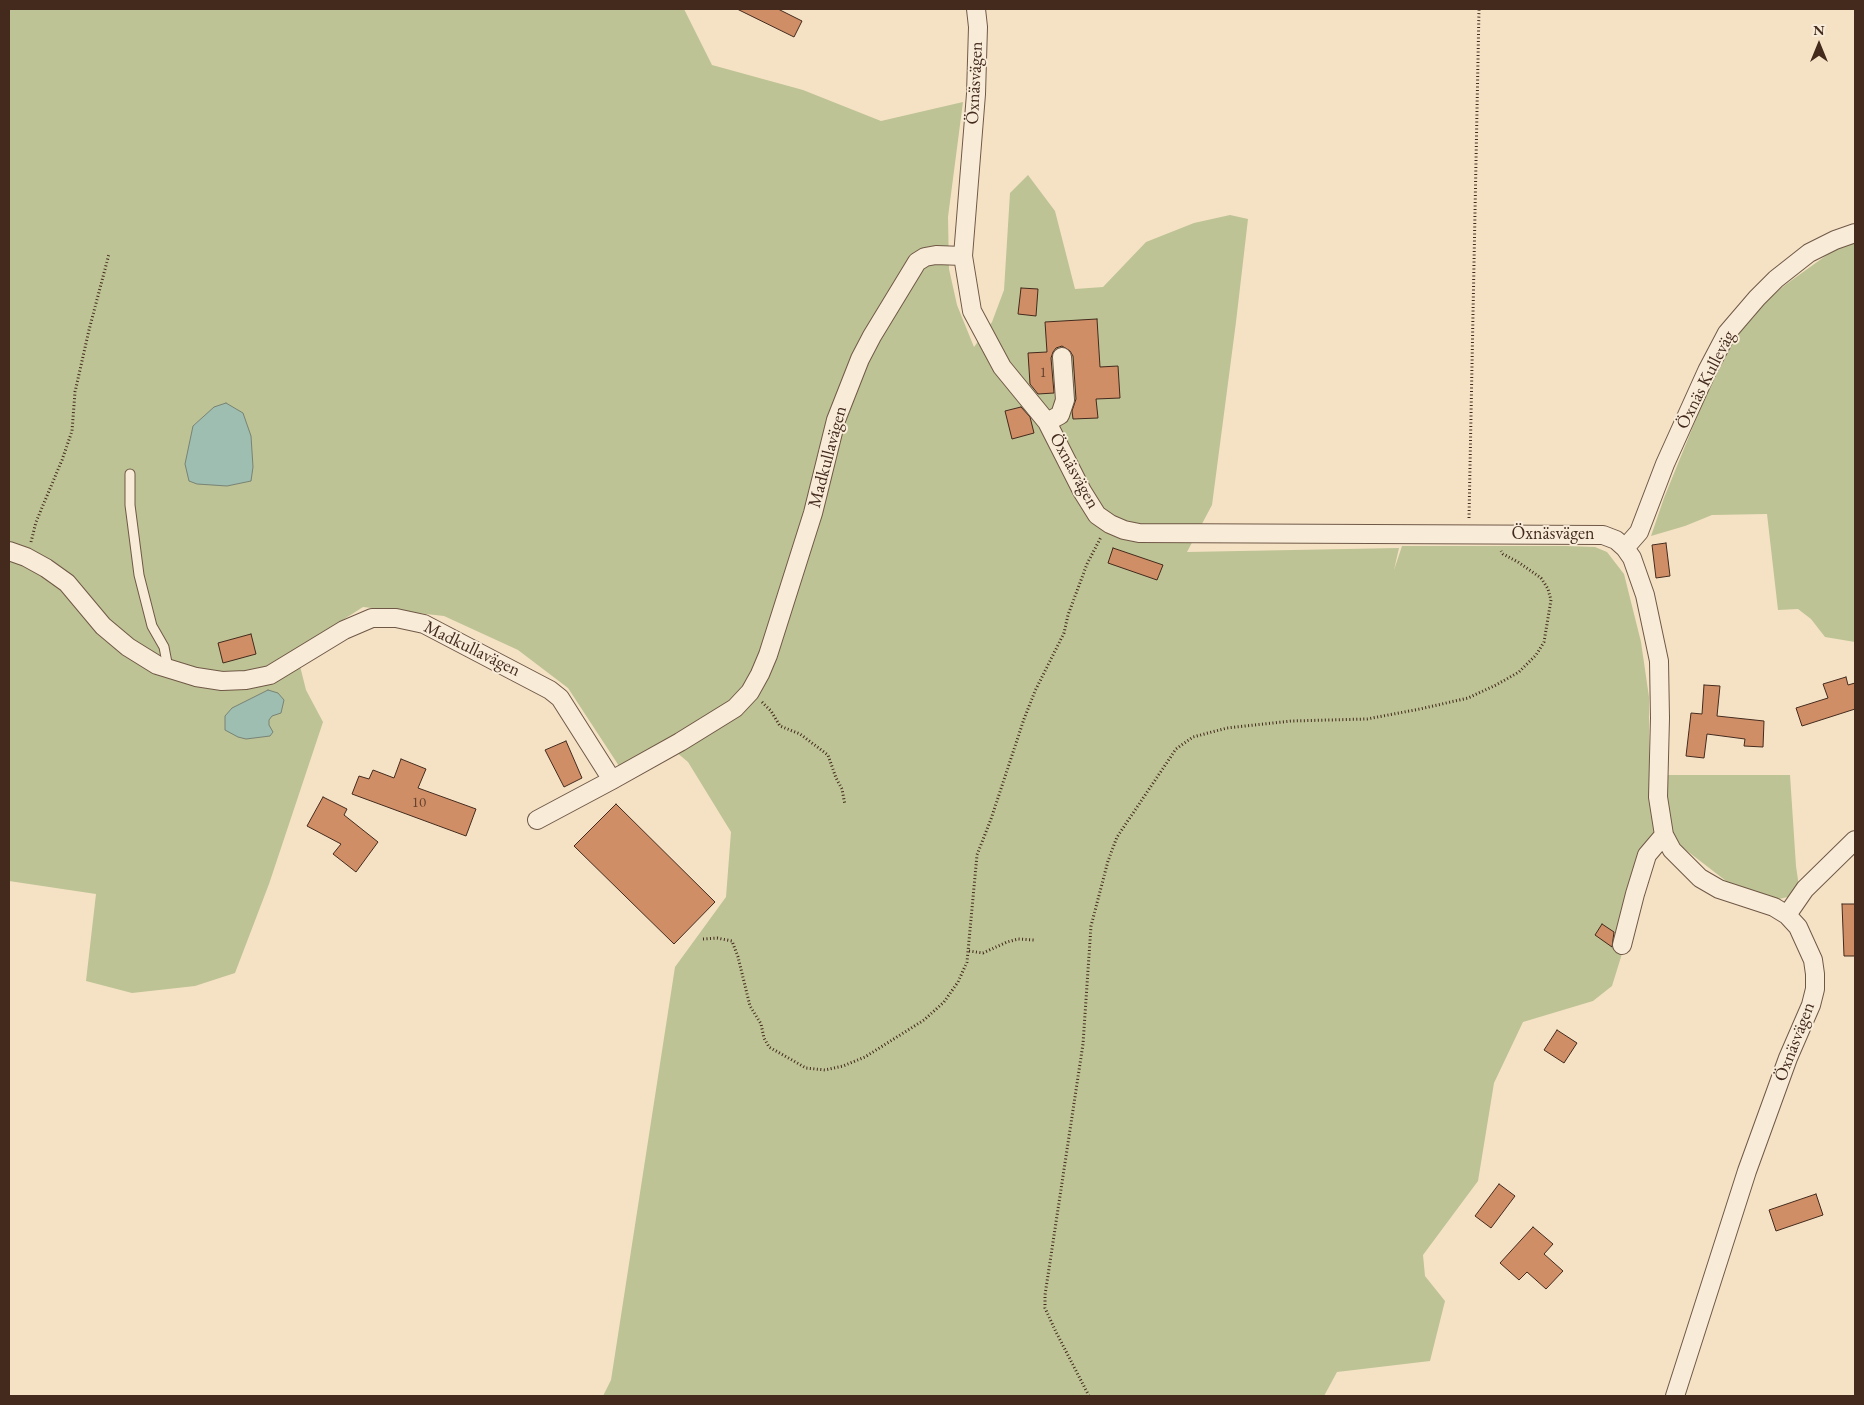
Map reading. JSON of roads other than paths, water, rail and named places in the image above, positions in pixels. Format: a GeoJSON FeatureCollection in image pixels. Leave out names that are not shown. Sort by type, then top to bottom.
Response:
{"type":"FeatureCollection","features":[{"type":"Feature","properties":{"kind":"street","name":"Öxnäsvägen"},"geometry":{"type":"LineString","coordinates":[[976,9],[978,27],[976,94],[963,256],[972,311],[1002,367],[1047,422],[1097,515],[1110,524],[1132,532],[1154,534],[1603,534],[1616,540],[1632,558],[1645,595],[1659,661],[1658,797],[1664,835],[1672,850],[1700,878],[1719,889],[1774,907],[1787,915],[1798,927],[1813,960],[1815,981],[1811,1005],[1788,1058],[1747,1171],[1675,1396]]}},
{"type":"Feature","properties":{"kind":"street","name":"Öxnäs Kulleväg"},"geometry":{"type":"LineString","coordinates":[[1625,548],[1639,532],[1669,455],[1707,370],[1727,333],[1757,298],[1794,265],[1821,246],[1855,232]]}},
{"type":"Feature","properties":{"kind":"street","name":"Madkullavägen"},"geometry":{"type":"LineString","coordinates":[[537,820],[612,780],[735,708],[750,692],[768,655],[813,513],[836,420],[860,359],[917,262],[925,257],[936,255],[963,256]]}},
{"type":"Feature","properties":{"kind":"street"},"geometry":{"type":"LineString","coordinates":[[1047,422],[1060,415],[1065,400],[1062,357]]}},
{"type":"Feature","properties":{"kind":"street","name":"Madkullavägen"},"geometry":{"type":"LineString","coordinates":[[9,551],[26,557],[67,583],[103,626],[128,647],[157,665],[222,681],[254,679],[270,675],[357,624],[372,618],[409,620],[424,624],[550,690],[560,698],[612,780]]}},
{"type":"Feature","properties":{"kind":"street"},"geometry":{"type":"LineString","coordinates":[[1622,945],[1647,855],[1664,835]]}},
{"type":"Feature","properties":{"kind":"street"},"geometry":{"type":"LineString","coordinates":[[1787,915],[1805,889],[1855,840]]}},
{"type":"Feature","properties":{"kind":"lane"},"geometry":{"type":"LineString","coordinates":[[130,474],[131,514],[139,575],[152,626],[164,646],[168,668]]}}]}
